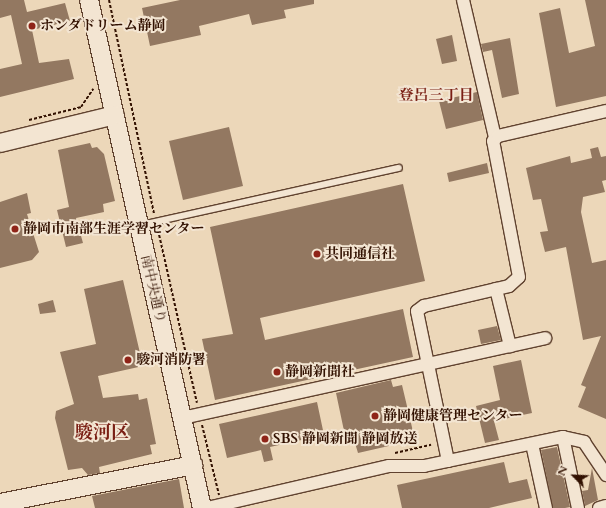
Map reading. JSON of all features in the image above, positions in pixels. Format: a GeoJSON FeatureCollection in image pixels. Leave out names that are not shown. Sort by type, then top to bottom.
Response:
{"type":"FeatureCollection","features":[{"type":"Feature","properties":{"kind":"street","name":"南中央通り"},"geometry":{"type":"LineString","coordinates":[[90,0],[115,115],[148,224],[182,418],[202,508]]}},
{"type":"Feature","properties":{"kind":"street"},"geometry":{"type":"LineString","coordinates":[[448,461],[429,365],[417,315],[419,308],[496,290],[516,282],[519,269],[492,146],[495,138],[463,0]]}},
{"type":"Feature","properties":{"kind":"street"},"geometry":{"type":"LineString","coordinates":[[495,138],[606,111]]}},
{"type":"Feature","properties":{"kind":"street"},"geometry":{"type":"LineString","coordinates":[[0,143],[115,115]]}},
{"type":"Feature","properties":{"kind":"street"},"geometry":{"type":"LineString","coordinates":[[496,290],[510,346]]}},
{"type":"Feature","properties":{"kind":"street"},"geometry":{"type":"LineString","coordinates":[[182,418],[200,416],[545,338]]}},
{"type":"Feature","properties":{"kind":"street"},"geometry":{"type":"LineString","coordinates":[[207,508],[389,466],[448,461],[562,437],[584,442],[606,475]]}},
{"type":"Feature","properties":{"kind":"street"},"geometry":{"type":"LineString","coordinates":[[562,437],[578,508]]}},
{"type":"Feature","properties":{"kind":"street"},"geometry":{"type":"LineString","coordinates":[[532,444],[546,508]]}},
{"type":"Feature","properties":{"kind":"street"},"geometry":{"type":"LineString","coordinates":[[0,503],[193,465]]}},
{"type":"Feature","properties":{"kind":"street"},"geometry":{"type":"LineString","coordinates":[[599,508],[606,506]]}},
{"type":"Feature","properties":{"kind":"lane"},"geometry":{"type":"LineString","coordinates":[[148,224],[399,168]]}},
{"type":"Feature","properties":{"kind":"path"},"geometry":{"type":"LineString","coordinates":[[109,0],[148,224],[200,416],[217,492],[223,496]]}},
{"type":"Feature","properties":{"kind":"path"},"geometry":{"type":"LineString","coordinates":[[22,121],[81,106],[90,96],[94,83]]}},
{"type":"Feature","properties":{"kind":"path"},"geometry":{"type":"LineString","coordinates":[[392,454],[431,445]]}},
{"type":"Feature","properties":{"kind":"building"},"geometry":{"type":"Polygon","coordinates":[[[0,0],[24,0],[27,12],[65,3],[70,21],[32,30],[39,63],[69,59],[74,79],[0,97],[0,69],[22,64],[11,15],[0,18],[0,0]]]}},
{"type":"Feature","properties":{"kind":"building"},"geometry":{"type":"Polygon","coordinates":[[[180,0],[314,0],[314,4],[284,10],[286,18],[252,25],[249,14],[199,26],[201,35],[150,46],[142,8],[180,0]]]}},
{"type":"Feature","properties":{"kind":"building"},"geometry":{"type":"Polygon","coordinates":[[[585,0],[606,0],[606,96],[556,107],[539,13],[560,8],[569,53],[595,46],[585,0]]]}},
{"type":"Feature","properties":{"kind":"building"},"geometry":{"type":"Polygon","coordinates":[[[452,35],[457,61],[442,64],[436,39],[452,35]]]}},
{"type":"Feature","properties":{"kind":"building"},"geometry":{"type":"Polygon","coordinates":[[[510,38],[519,94],[502,98],[492,50],[483,52],[481,44],[510,38]]]}},
{"type":"Feature","properties":{"kind":"building"},"geometry":{"type":"Polygon","coordinates":[[[477,92],[483,120],[446,129],[439,101],[477,92]]]}},
{"type":"Feature","properties":{"kind":"building"},"geometry":{"type":"Polygon","coordinates":[[[229,127],[243,186],[183,200],[169,141],[229,127]]]}},
{"type":"Feature","properties":{"kind":"building"},"geometry":{"type":"Polygon","coordinates":[[[90,143],[92,148],[97,147],[104,154],[115,201],[103,204],[104,212],[76,218],[83,243],[66,247],[57,210],[69,207],[58,150],[90,143]]]}},
{"type":"Feature","properties":{"kind":"building"},"geometry":{"type":"Polygon","coordinates":[[[598,147],[601,157],[606,156],[606,180],[602,181],[605,192],[583,197],[581,212],[592,263],[606,260],[606,419],[578,407],[586,387],[581,385],[601,336],[583,340],[566,247],[545,252],[540,232],[548,231],[541,199],[533,200],[526,168],[570,156],[571,163],[592,158],[590,149],[598,147]]]}},
{"type":"Feature","properties":{"kind":"building"},"geometry":{"type":"Polygon","coordinates":[[[487,163],[489,173],[449,182],[447,173],[487,163]]]}},
{"type":"Feature","properties":{"kind":"building","name":"共同通信社"},"geometry":{"type":"Polygon","coordinates":[[[403,184],[425,281],[260,318],[265,340],[403,309],[413,357],[215,400],[202,339],[233,334],[210,227],[403,184]]]}},
{"type":"Feature","properties":{"kind":"building","name":"静岡市南部生涯学習センター"},"geometry":{"type":"Polygon","coordinates":[[[27,193],[31,213],[27,214],[39,252],[32,260],[0,268],[0,202],[27,193]]]}},
{"type":"Feature","properties":{"kind":"building"},"geometry":{"type":"Polygon","coordinates":[[[123,280],[143,366],[98,376],[103,398],[138,394],[139,400],[147,398],[156,444],[150,445],[152,454],[99,467],[100,473],[88,475],[82,468],[68,470],[55,418],[56,411],[74,404],[60,352],[96,344],[84,289],[123,280]]]}},
{"type":"Feature","properties":{"kind":"building"},"geometry":{"type":"Polygon","coordinates":[[[53,300],[56,312],[40,314],[38,304],[53,300]]]}},
{"type":"Feature","properties":{"kind":"building"},"geometry":{"type":"Polygon","coordinates":[[[497,326],[501,340],[481,344],[478,330],[497,326]]]}},
{"type":"Feature","properties":{"kind":"building"},"geometry":{"type":"Polygon","coordinates":[[[521,360],[532,413],[494,421],[499,440],[485,443],[476,406],[500,400],[493,366],[521,360]]]}},
{"type":"Feature","properties":{"kind":"building","name":"静岡健康管理センター"},"geometry":{"type":"Polygon","coordinates":[[[391,380],[393,387],[402,385],[415,440],[358,453],[355,443],[347,445],[336,393],[391,380]]]}},
{"type":"Feature","properties":{"kind":"building","name":"SBS 静岡新聞 静岡放送"},"geometry":{"type":"Polygon","coordinates":[[[317,402],[324,435],[270,447],[273,460],[264,462],[261,450],[227,458],[219,424],[317,402]]]}},
{"type":"Feature","properties":{"kind":"building"},"geometry":{"type":"Polygon","coordinates":[[[557,447],[570,507],[565,508],[553,508],[541,450],[557,447]]]}},
{"type":"Feature","properties":{"kind":"building"},"geometry":{"type":"Polygon","coordinates":[[[504,462],[509,483],[527,479],[532,498],[489,508],[402,508],[397,485],[504,462]]]}},
{"type":"Feature","properties":{"kind":"building"},"geometry":{"type":"Polygon","coordinates":[[[592,468],[598,500],[585,506],[582,491],[588,490],[592,468]]]}},
{"type":"Feature","properties":{"kind":"building"},"geometry":{"type":"Polygon","coordinates":[[[179,479],[184,508],[95,508],[92,496],[179,479]]]}},
{"type":"Feature","properties":{"kind":"place","name":"ホンダドリーム静岡"},"geometry":{"type":"Point","coordinates":[32,26]}},
{"type":"Feature","properties":{"kind":"place","name":"静岡市南部生涯学習センター"},"geometry":{"type":"Point","coordinates":[15,229]}},
{"type":"Feature","properties":{"kind":"place","name":"共同通信社"},"geometry":{"type":"Point","coordinates":[317,254]}},
{"type":"Feature","properties":{"kind":"place","name":"駿河消防署"},"geometry":{"type":"Point","coordinates":[128,360]}},
{"type":"Feature","properties":{"kind":"place","name":"静岡新聞社"},"geometry":{"type":"Point","coordinates":[277,372]}},
{"type":"Feature","properties":{"kind":"place","name":"静岡健康管理センター"},"geometry":{"type":"Point","coordinates":[375,416]}},
{"type":"Feature","properties":{"kind":"place","name":"SBS 静岡新聞 静岡放送"},"geometry":{"type":"Point","coordinates":[265,439]}},
{"type":"Feature","properties":{"kind":"district","name":"登呂三丁目"},"geometry":{"type":"Point","coordinates":[436,96]}},
{"type":"Feature","properties":{"kind":"district","name":"駿河区"},"geometry":{"type":"Point","coordinates":[102,433]}}]}
